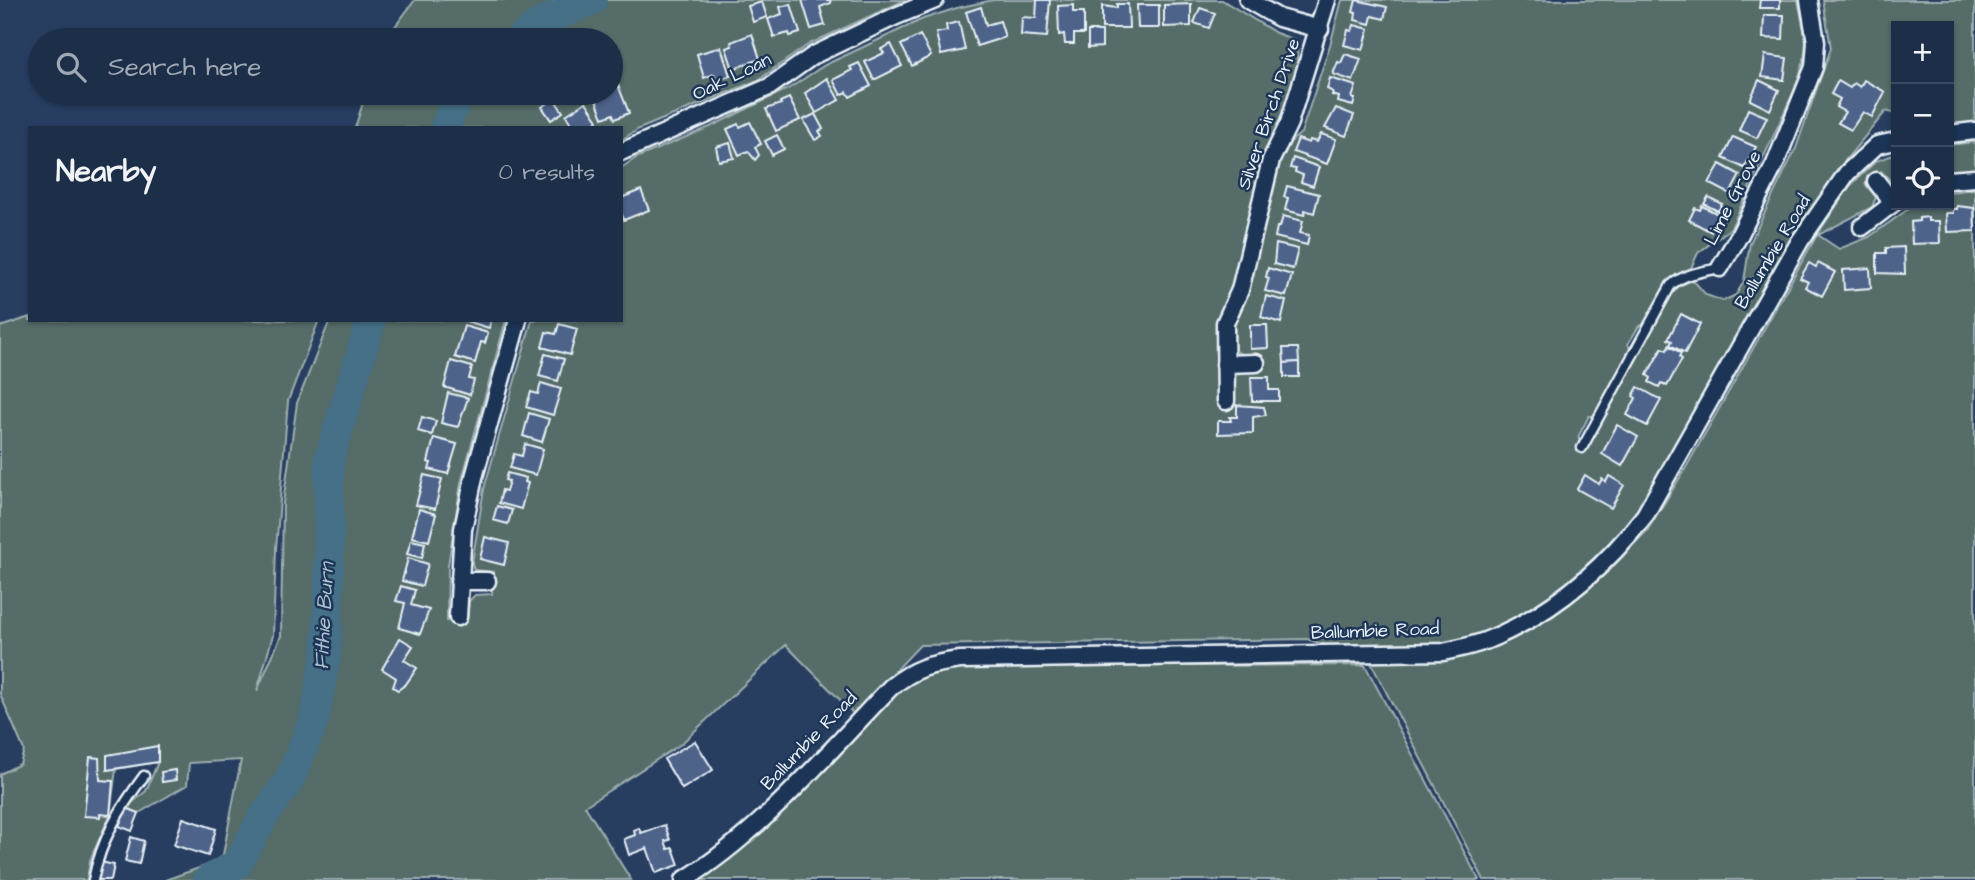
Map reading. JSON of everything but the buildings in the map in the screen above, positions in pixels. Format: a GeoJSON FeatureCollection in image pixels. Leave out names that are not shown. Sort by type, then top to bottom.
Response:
{"type":"FeatureCollection","features":[{"type":"Feature","properties":{"kind":"street","name":"Oak Loan"},"geometry":{"type":"LineString","coordinates":[[623,151],[769,87],[814,55],[935,0]]}},
{"type":"Feature","properties":{"kind":"street"},"geometry":{"type":"LineString","coordinates":[[1248,0],[1279,18],[1320,29]]}},
{"type":"Feature","properties":{"kind":"street","name":"Silver Birch Drive"},"geometry":{"type":"LineString","coordinates":[[1226,401],[1225,323],[1240,290],[1271,160],[1289,123],[1327,0]]}},
{"type":"Feature","properties":{"kind":"street","name":"Lime Grove"},"geometry":{"type":"LineString","coordinates":[[1720,268],[1775,164],[1814,67],[1816,42],[1808,0]]}},
{"type":"Feature","properties":{"kind":"street"},"geometry":{"type":"LineString","coordinates":[[1954,133],[1975,131]]}},
{"type":"Feature","properties":{"kind":"street","name":"Ballumbie Road"},"geometry":{"type":"LineString","coordinates":[[684,880],[713,860],[789,793],[891,687],[908,673],[929,664],[960,660],[1443,652],[1483,642],[1538,616],[1577,587],[1618,550],[1645,516],[1808,230],[1847,173],[1877,145],[1891,142]]}},
{"type":"Feature","properties":{"kind":"street"},"geometry":{"type":"LineString","coordinates":[[1954,180],[1975,178]]}},
{"type":"Feature","properties":{"kind":"street"},"geometry":{"type":"LineString","coordinates":[[1876,181],[1891,198]]}},
{"type":"Feature","properties":{"kind":"street"},"geometry":{"type":"LineString","coordinates":[[1862,227],[1891,205]]}},
{"type":"Feature","properties":{"kind":"street"},"geometry":{"type":"LineString","coordinates":[[458,617],[463,529],[474,477],[517,322]]}},
{"type":"Feature","properties":{"kind":"street"},"geometry":{"type":"LineString","coordinates":[[1226,364],[1256,363]]}},
{"type":"Feature","properties":{"kind":"street"},"geometry":{"type":"LineString","coordinates":[[459,580],[487,581]]}},
{"type":"Feature","properties":{"kind":"lane","name":"Lime Grove"},"geometry":{"type":"LineString","coordinates":[[1581,448],[1671,285],[1692,273],[1720,268]]}},
{"type":"Feature","properties":{"kind":"lane"},"geometry":{"type":"LineString","coordinates":[[93,880],[97,861],[121,806],[144,776]]}},
{"type":"Feature","properties":{"kind":"green space"},"geometry":{"type":"Polygon","coordinates":[[[415,0],[905,0],[809,44],[758,80],[639,129],[623,139],[623,126],[356,126],[362,105],[623,105],[623,28],[394,28],[415,0]]]}},
{"type":"Feature","properties":{"kind":"green space"},"geometry":{"type":"Polygon","coordinates":[[[993,0],[1222,0],[1276,33],[1298,41],[1297,62],[1303,64],[1275,144],[1264,155],[1233,289],[1219,322],[1220,401],[1233,400],[1233,382],[1237,374],[1256,369],[1255,355],[1243,354],[1234,349],[1231,328],[1247,290],[1262,238],[1282,149],[1301,133],[1342,0],[1798,0],[1806,41],[1804,61],[1794,91],[1731,228],[1698,253],[1691,268],[1674,278],[1658,299],[1645,325],[1639,326],[1628,344],[1630,349],[1594,416],[1589,416],[1578,437],[1580,441],[1577,446],[1584,450],[1669,298],[1679,286],[1693,280],[1706,295],[1723,301],[1736,295],[1744,281],[1750,243],[1796,148],[1831,48],[1823,0],[1975,0],[1975,127],[1954,129],[1954,21],[1891,21],[1891,112],[1886,111],[1838,169],[1738,335],[1639,513],[1595,565],[1606,573],[1647,531],[1684,471],[1817,235],[1850,186],[1876,161],[1891,156],[1891,181],[1881,171],[1865,184],[1876,197],[1872,207],[1818,235],[1839,249],[1869,237],[1907,210],[1954,210],[1954,191],[1975,189],[1975,880],[1484,880],[1369,659],[1307,639],[920,645],[854,714],[786,645],[681,744],[585,806],[631,880],[165,880],[222,860],[241,760],[189,763],[187,785],[139,813],[126,808],[146,791],[158,762],[116,769],[110,815],[90,860],[87,880],[0,880],[0,774],[20,764],[24,750],[0,694],[0,327],[28,318],[28,322],[318,322],[288,401],[276,549],[273,635],[257,691],[281,636],[283,503],[297,403],[329,322],[505,322],[461,483],[448,565],[447,621],[467,622],[469,601],[475,595],[492,594],[493,572],[474,570],[472,563],[484,489],[531,322],[623,322],[623,167],[636,158],[710,127],[788,89],[825,65],[923,19],[993,0]]]}},
{"type":"Feature","properties":{"kind":"green space"},"geometry":{"type":"Polygon","coordinates":[[[1975,142],[1975,170],[1954,172],[1954,144],[1975,142]]]}},
{"type":"Feature","properties":{"kind":"green space"},"geometry":{"type":"Polygon","coordinates":[[[1365,665],[1479,880],[702,880],[794,802],[896,691],[925,672],[960,667],[1365,665]]]}},
{"type":"Feature","properties":{"kind":"waterway","name":"Fithie Burn"},"geometry":{"type":"LineString","coordinates":[[534,28],[592,0]]}},
{"type":"Feature","properties":{"kind":"waterway","name":"Fithie Burn"},"geometry":{"type":"LineString","coordinates":[[446,126],[454,105]]}},
{"type":"Feature","properties":{"kind":"waterway","name":"Fithie Burn"},"geometry":{"type":"LineString","coordinates":[[208,880],[237,864],[264,816],[290,779],[314,720],[326,656],[329,460],[370,322]]}}]}
